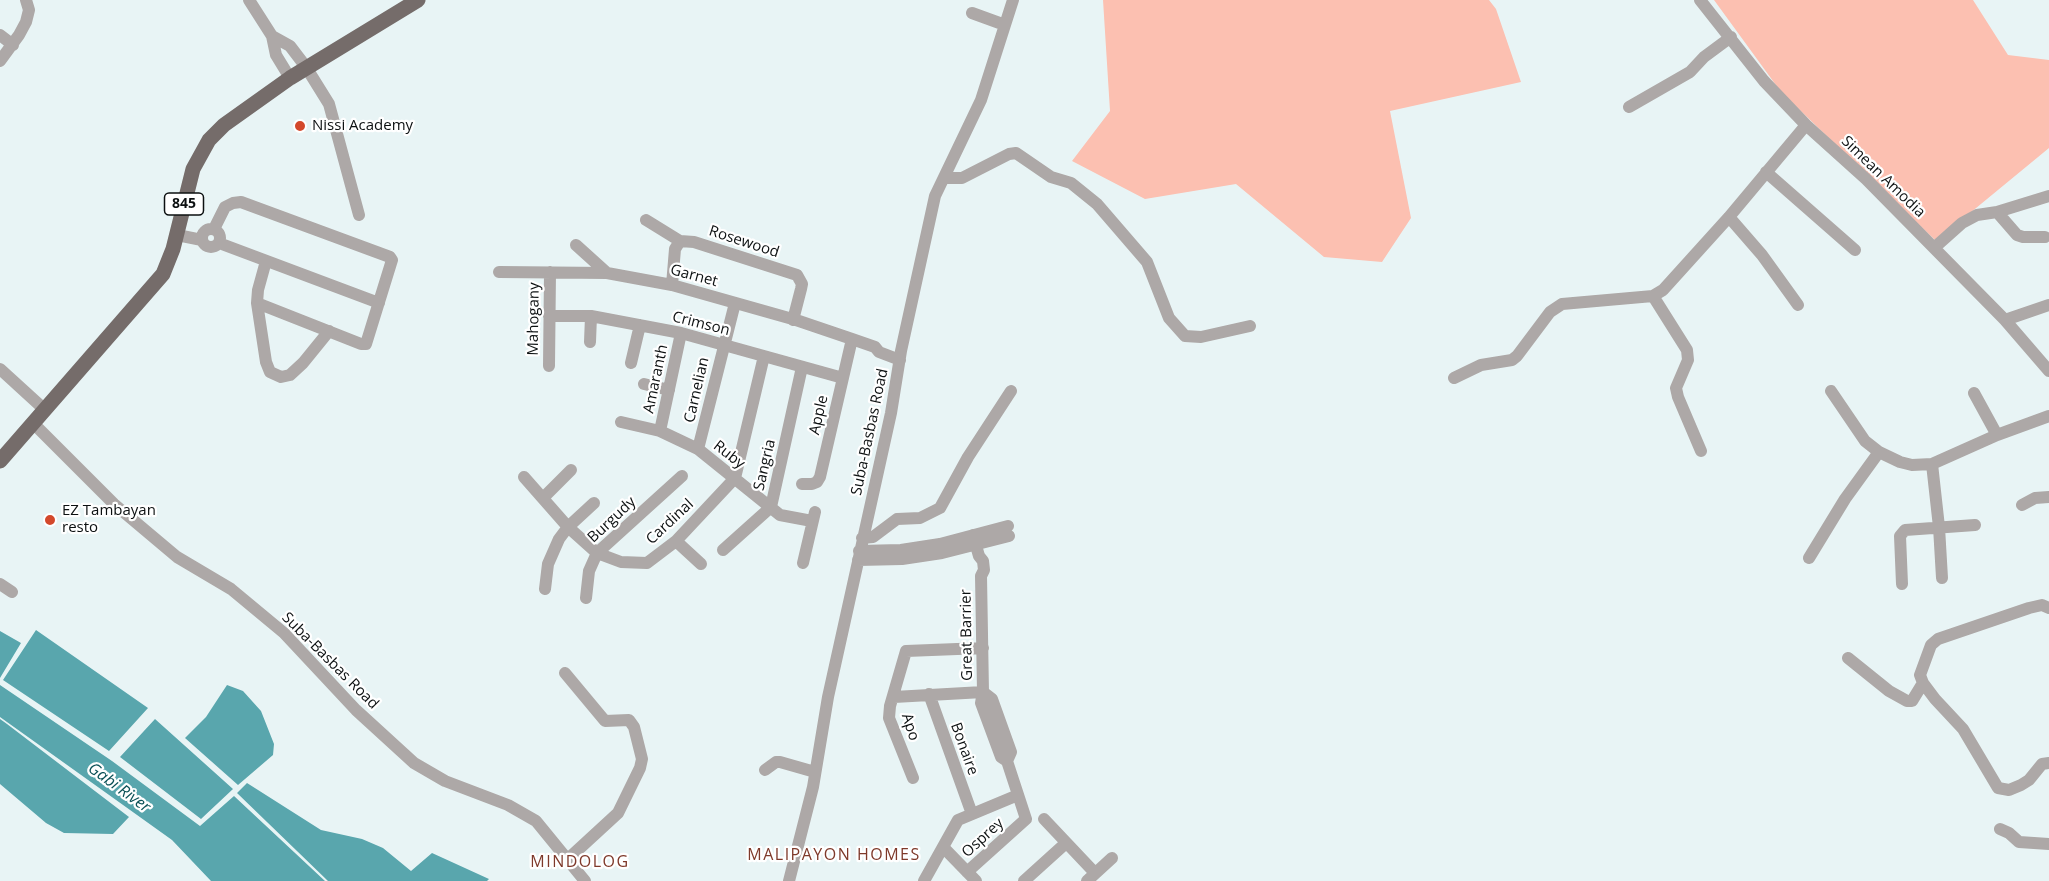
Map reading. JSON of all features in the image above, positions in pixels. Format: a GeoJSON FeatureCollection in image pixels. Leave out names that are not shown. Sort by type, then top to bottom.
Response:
{"type":"FeatureCollection","features":[{"type":"Feature","properties":{"kind":"main road","name":"845"},"geometry":{"type":"LineString","coordinates":[[0,461],[163,274],[178,231],[193,169],[209,140],[224,125],[306,67],[418,0]]}},
{"type":"Feature","properties":{"kind":"street"},"geometry":{"type":"LineString","coordinates":[[249,0],[272,36],[276,54],[290,78]]}},
{"type":"Feature","properties":{"kind":"street","name":"Suba-Basbas Road"},"geometry":{"type":"LineString","coordinates":[[789,881],[815,772],[828,697],[891,413],[900,355],[935,196],[981,100],[1013,0]]}},
{"type":"Feature","properties":{"kind":"street","name":"Simean Amodia"},"geometry":{"type":"LineString","coordinates":[[1700,0],[1764,81],[1806,126],[1866,179],[2005,320],[2049,371]]}},
{"type":"Feature","properties":{"kind":"street"},"geometry":{"type":"LineString","coordinates":[[0,61],[13,45],[26,22],[27,2]]}},
{"type":"Feature","properties":{"kind":"street"},"geometry":{"type":"LineString","coordinates":[[972,13],[1005,25]]}},
{"type":"Feature","properties":{"kind":"street"},"geometry":{"type":"LineString","coordinates":[[0,35],[13,45]]}},
{"type":"Feature","properties":{"kind":"street"},"geometry":{"type":"LineString","coordinates":[[272,36],[290,46],[329,104],[359,215]]}},
{"type":"Feature","properties":{"kind":"street"},"geometry":{"type":"LineString","coordinates":[[1629,107],[1690,72],[1704,57],[1731,37]]}},
{"type":"Feature","properties":{"kind":"street"},"geometry":{"type":"LineString","coordinates":[[1454,378],[1481,365],[1512,360],[1550,312],[1562,304],[1653,296],[1663,290],[1806,126]]}},
{"type":"Feature","properties":{"kind":"street"},"geometry":{"type":"LineString","coordinates":[[944,178],[962,178],[1009,154],[1016,153],[1051,177],[1071,183],[1096,204],[1147,262],[1169,318],[1185,336],[1201,337],[1250,326]]}},
{"type":"Feature","properties":{"kind":"street"},"geometry":{"type":"LineString","coordinates":[[1766,172],[1855,250]]}},
{"type":"Feature","properties":{"kind":"street"},"geometry":{"type":"LineString","coordinates":[[1934,248],[1962,223],[1977,215],[1997,212],[2049,196]]}},
{"type":"Feature","properties":{"kind":"street"},"geometry":{"type":"LineString","coordinates":[[206,234],[225,207],[241,202],[390,257],[393,262],[366,344],[360,344],[257,303]]}},
{"type":"Feature","properties":{"kind":"street"},"geometry":{"type":"LineString","coordinates":[[1997,212],[2017,235],[2045,237]]}},
{"type":"Feature","properties":{"kind":"street"},"geometry":{"type":"LineString","coordinates":[[1729,217],[1762,255],[1798,305]]}},
{"type":"Feature","properties":{"kind":"street","name":"Rosewood"},"geometry":{"type":"LineString","coordinates":[[645,220],[680,241],[694,242],[797,275],[802,284],[793,320]]}},
{"type":"Feature","properties":{"kind":"street"},"geometry":{"type":"LineString","coordinates":[[178,231],[206,234]]}},
{"type":"Feature","properties":{"kind":"street"},"geometry":{"type":"LineString","coordinates":[[206,234],[210,247],[219,243],[380,303]]}},
{"type":"Feature","properties":{"kind":"street"},"geometry":{"type":"LineString","coordinates":[[672,285],[675,249],[680,241]]}},
{"type":"Feature","properties":{"kind":"street"},"geometry":{"type":"LineString","coordinates":[[576,245],[607,273]]}},
{"type":"Feature","properties":{"kind":"street"},"geometry":{"type":"LineString","coordinates":[[266,261],[257,303],[267,366],[270,372],[281,377],[290,375],[329,331]]}},
{"type":"Feature","properties":{"kind":"street","name":"Garnet"},"geometry":{"type":"LineString","coordinates":[[499,272],[607,273],[672,285],[852,339],[875,347],[879,352],[900,355]]}},
{"type":"Feature","properties":{"kind":"street","name":"Mahogany"},"geometry":{"type":"LineString","coordinates":[[549,366],[550,272]]}},
{"type":"Feature","properties":{"kind":"street"},"geometry":{"type":"LineString","coordinates":[[1653,296],[1687,350],[1689,360],[1676,388],[1701,451]]}},
{"type":"Feature","properties":{"kind":"street","name":"Carnelian"},"geometry":{"type":"LineString","coordinates":[[698,449],[735,303]]}},
{"type":"Feature","properties":{"kind":"street"},"geometry":{"type":"LineString","coordinates":[[2005,320],[2049,305]]}},
{"type":"Feature","properties":{"kind":"street","name":"Crimson"},"geometry":{"type":"LineString","coordinates":[[549,316],[591,316],[681,333],[843,378]]}},
{"type":"Feature","properties":{"kind":"street"},"geometry":{"type":"LineString","coordinates":[[590,342],[591,316]]}},
{"type":"Feature","properties":{"kind":"street"},"geometry":{"type":"LineString","coordinates":[[632,363],[640,325]]}},
{"type":"Feature","properties":{"kind":"street","name":"Amaranth"},"geometry":{"type":"LineString","coordinates":[[660,431],[681,333]]}},
{"type":"Feature","properties":{"kind":"street","name":"Apple"},"geometry":{"type":"LineString","coordinates":[[802,484],[812,484],[820,477],[852,339]]}},
{"type":"Feature","properties":{"kind":"street","name":"Cardinal"},"geometry":{"type":"LineString","coordinates":[[524,477],[568,527],[597,553],[621,562],[647,562],[676,541],[735,478],[764,356]]}},
{"type":"Feature","properties":{"kind":"street","name":"Sangria"},"geometry":{"type":"LineString","coordinates":[[723,550],[771,507],[802,368]]}},
{"type":"Feature","properties":{"kind":"street"},"geometry":{"type":"LineString","coordinates":[[0,369],[45,410]]}},
{"type":"Feature","properties":{"kind":"street"},"geometry":{"type":"LineString","coordinates":[[644,384],[669,390]]}},
{"type":"Feature","properties":{"kind":"street"},"geometry":{"type":"LineString","coordinates":[[862,538],[873,537],[897,519],[920,518],[940,508],[968,457],[1011,391]]}},
{"type":"Feature","properties":{"kind":"street"},"geometry":{"type":"LineString","coordinates":[[1831,391],[1865,441],[1880,452],[1906,464],[1932,464],[1997,435],[2049,416]]}},
{"type":"Feature","properties":{"kind":"street"},"geometry":{"type":"LineString","coordinates":[[1974,393],[1997,435]]}},
{"type":"Feature","properties":{"kind":"street","name":"Ruby"},"geometry":{"type":"LineString","coordinates":[[621,422],[660,431],[698,449],[780,515],[814,517],[803,563]]}},
{"type":"Feature","properties":{"kind":"street","name":"Suba-Basbas Road"},"geometry":{"type":"LineString","coordinates":[[33,423],[114,504],[177,557],[231,589],[284,633],[356,710],[414,763],[445,781],[489,797],[536,821],[585,881]]}},
{"type":"Feature","properties":{"kind":"street"},"geometry":{"type":"LineString","coordinates":[[1809,558],[1845,499],[1880,452]]}},
{"type":"Feature","properties":{"kind":"street"},"geometry":{"type":"LineString","coordinates":[[1932,464],[1942,578]]}},
{"type":"Feature","properties":{"kind":"street"},"geometry":{"type":"LineString","coordinates":[[543,498],[572,470]]}},
{"type":"Feature","properties":{"kind":"street","name":"Burgudy"},"geometry":{"type":"LineString","coordinates":[[586,598],[588,571],[597,553],[682,476]]}},
{"type":"Feature","properties":{"kind":"street"},"geometry":{"type":"LineString","coordinates":[[2022,506],[2034,498],[2049,497]]}},
{"type":"Feature","properties":{"kind":"street"},"geometry":{"type":"LineString","coordinates":[[545,589],[548,564],[553,550],[568,527],[594,504]]}},
{"type":"Feature","properties":{"kind":"street"},"geometry":{"type":"LineString","coordinates":[[1902,584],[1900,536],[1905,530],[1975,525]]}},
{"type":"Feature","properties":{"kind":"street"},"geometry":{"type":"LineString","coordinates":[[858,555],[902,559],[942,553],[976,545],[1009,531]]}},
{"type":"Feature","properties":{"kind":"street"},"geometry":{"type":"LineString","coordinates":[[676,541],[701,564]]}},
{"type":"Feature","properties":{"kind":"street","name":"Great Barrier"},"geometry":{"type":"LineString","coordinates":[[976,545],[976,571],[981,576],[983,648],[981,703],[1001,757],[1007,761],[1018,795]]}},
{"type":"Feature","properties":{"kind":"street"},"geometry":{"type":"LineString","coordinates":[[0,584],[12,592]]}},
{"type":"Feature","properties":{"kind":"street"},"geometry":{"type":"LineString","coordinates":[[2049,608],[2042,605],[2029,608],[1938,639],[1930,645],[1920,675],[1923,683],[1963,729],[2000,789],[2009,790],[2021,785],[2029,780],[2042,764],[2049,763]]}},
{"type":"Feature","properties":{"kind":"street","name":"Apo"},"geometry":{"type":"LineString","coordinates":[[913,778],[889,718],[890,705],[906,651],[983,648]]}},
{"type":"Feature","properties":{"kind":"street"},"geometry":{"type":"LineString","coordinates":[[1848,658],[1890,691],[1907,701],[1912,701],[1923,683]]}},
{"type":"Feature","properties":{"kind":"street"},"geometry":{"type":"LineString","coordinates":[[565,674],[605,721],[629,720],[634,727],[642,759],[640,768],[618,813],[568,859]]}},
{"type":"Feature","properties":{"kind":"street"},"geometry":{"type":"LineString","coordinates":[[894,697],[983,692]]}},
{"type":"Feature","properties":{"kind":"street","name":"Bonaire"},"geometry":{"type":"LineString","coordinates":[[928,694],[972,814]]}},
{"type":"Feature","properties":{"kind":"street"},"geometry":{"type":"LineString","coordinates":[[765,770],[776,762],[780,762],[815,772]]}},
{"type":"Feature","properties":{"kind":"street"},"geometry":{"type":"LineString","coordinates":[[924,881],[957,820],[1018,795]]}},
{"type":"Feature","properties":{"kind":"street","name":"Osprey"},"geometry":{"type":"LineString","coordinates":[[972,876],[1026,819],[1018,795]]}},
{"type":"Feature","properties":{"kind":"street"},"geometry":{"type":"LineString","coordinates":[[1044,819],[1066,843],[1091,877],[1112,858]]}},
{"type":"Feature","properties":{"kind":"street"},"geometry":{"type":"LineString","coordinates":[[2000,829],[2019,842],[2049,844]]}},
{"type":"Feature","properties":{"kind":"street"},"geometry":{"type":"LineString","coordinates":[[1024,881],[1066,843]]}},
{"type":"Feature","properties":{"kind":"street"},"geometry":{"type":"LineString","coordinates":[[944,847],[972,876]]}},
{"type":"Feature","properties":{"kind":"shaded area"},"geometry":{"type":"Polygon","coordinates":[[[1103,0],[1489,0],[1496,9],[1521,82],[1390,111],[1411,218],[1382,262],[1324,257],[1236,184],[1145,199],[1072,161],[1110,111],[1103,0]]]}},
{"type":"Feature","properties":{"kind":"shaded area"},"geometry":{"type":"Polygon","coordinates":[[[1714,0],[1973,0],[2008,55],[2049,60],[2049,148],[1936,241],[1781,92],[1714,0]]]}},
{"type":"Feature","properties":{"kind":"water"},"geometry":{"type":"Polygon","coordinates":[[[36,630],[148,708],[109,751],[3,680],[36,630]]]}},
{"type":"Feature","properties":{"kind":"water"},"geometry":{"type":"Polygon","coordinates":[[[0,631],[21,643],[0,678],[0,631]]]}},
{"type":"Feature","properties":{"kind":"water","name":"Gabi River"},"geometry":{"type":"Polygon","coordinates":[[[0,685],[112,761],[200,826],[234,796],[325,881],[211,881],[172,840],[0,717],[0,685]]]}},
{"type":"Feature","properties":{"kind":"water"},"geometry":{"type":"Polygon","coordinates":[[[227,685],[243,691],[261,711],[274,744],[273,755],[238,785],[185,738],[206,717],[227,685]]]}},
{"type":"Feature","properties":{"kind":"water"},"geometry":{"type":"Polygon","coordinates":[[[0,719],[129,817],[113,834],[64,833],[46,823],[0,784],[0,719]]]}},
{"type":"Feature","properties":{"kind":"water"},"geometry":{"type":"Polygon","coordinates":[[[155,719],[233,789],[201,819],[120,757],[155,719]]]}},
{"type":"Feature","properties":{"kind":"water"},"geometry":{"type":"Polygon","coordinates":[[[247,783],[321,830],[362,839],[383,848],[411,871],[432,853],[489,879],[487,881],[328,881],[237,793],[247,783]]]}},
{"type":"Feature","properties":{"kind":"place","name":"Nissi Academy"},"geometry":{"type":"Point","coordinates":[300,126]}},
{"type":"Feature","properties":{"kind":"place","name":"EZ Tambayan resto"},"geometry":{"type":"Point","coordinates":[50,520]}},
{"type":"Feature","properties":{"kind":"district","name":"MALIPAYON HOMES"},"geometry":{"type":"Point","coordinates":[834,855]}},
{"type":"Feature","properties":{"kind":"district","name":"MINDOLOG"},"geometry":{"type":"Point","coordinates":[580,862]}}]}
